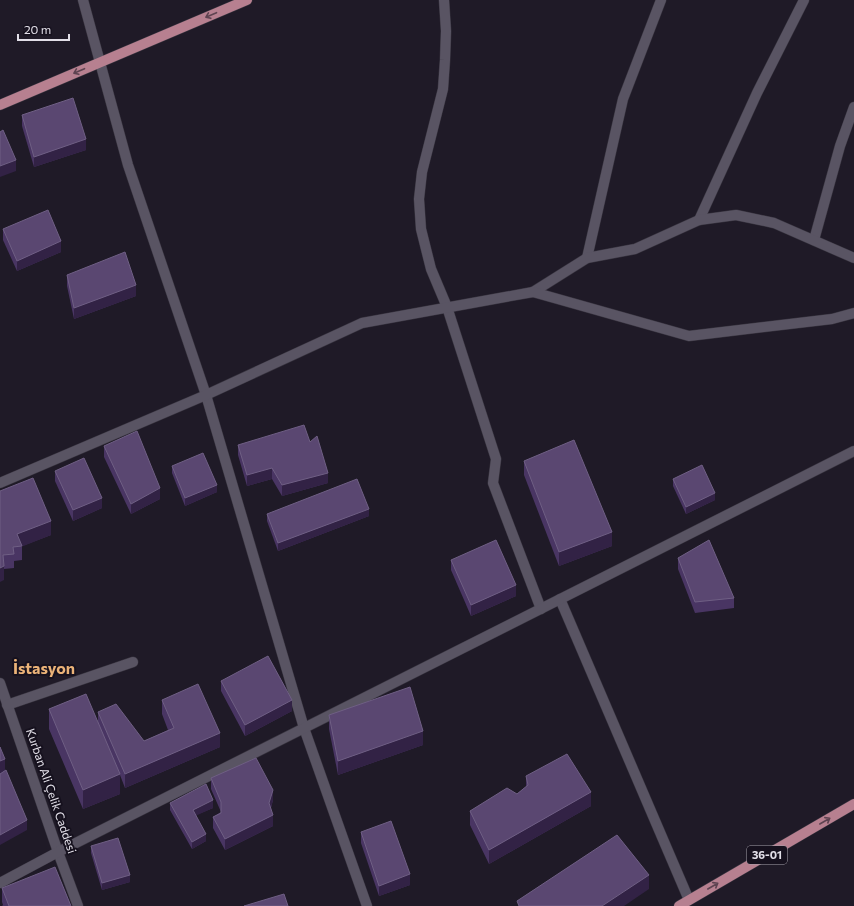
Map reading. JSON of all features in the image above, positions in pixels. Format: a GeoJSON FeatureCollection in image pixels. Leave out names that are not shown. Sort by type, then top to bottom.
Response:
{"type":"FeatureCollection","features":[{"type":"Feature","properties":{"kind":"main road"},"geometry":{"type":"LineString","coordinates":[[0,105],[247,0]]}},
{"type":"Feature","properties":{"kind":"main road","name":"36-01"},"geometry":{"type":"LineString","coordinates":[[679,906],[854,804]]}},
{"type":"Feature","properties":{"kind":"street"},"geometry":{"type":"LineString","coordinates":[[83,0],[128,165],[206,395],[304,728],[367,906]]}},
{"type":"Feature","properties":{"kind":"street"},"geometry":{"type":"LineString","coordinates":[[444,0],[446,60],[443,89],[422,172],[420,200],[421,230],[431,269],[447,307],[496,459],[493,483],[541,609]]}},
{"type":"Feature","properties":{"kind":"street"},"geometry":{"type":"LineString","coordinates":[[586,258],[623,99],[661,0]]}},
{"type":"Feature","properties":{"kind":"street"},"geometry":{"type":"LineString","coordinates":[[699,220],[757,93],[804,0]]}},
{"type":"Feature","properties":{"kind":"street"},"geometry":{"type":"LineString","coordinates":[[814,240],[840,146],[854,107]]}},
{"type":"Feature","properties":{"kind":"street"},"geometry":{"type":"LineString","coordinates":[[0,483],[206,395],[362,323],[533,292],[586,258],[635,249],[699,220],[736,215],[774,223],[854,258]]}},
{"type":"Feature","properties":{"kind":"street"},"geometry":{"type":"LineString","coordinates":[[533,292],[689,336],[832,319],[854,313]]}},
{"type":"Feature","properties":{"kind":"street"},"geometry":{"type":"LineString","coordinates":[[0,883],[58,852],[854,451]]}},
{"type":"Feature","properties":{"kind":"street"},"geometry":{"type":"LineString","coordinates":[[560,599],[689,900]]}},
{"type":"Feature","properties":{"kind":"street"},"geometry":{"type":"LineString","coordinates":[[7,704],[133,662]]}},
{"type":"Feature","properties":{"kind":"street","name":"Kurban Ali Çelik Caddesi"},"geometry":{"type":"LineString","coordinates":[[0,683],[78,906]]}},
{"type":"Feature","properties":{"kind":"building"},"geometry":{"type":"Polygon","coordinates":[[[73,98],[86,139],[34,157],[22,115],[73,98]]]}},
{"type":"Feature","properties":{"kind":"building"},"geometry":{"type":"Polygon","coordinates":[[[3,130],[16,160],[0,166],[0,132],[3,130]]]}},
{"type":"Feature","properties":{"kind":"building"},"geometry":{"type":"Polygon","coordinates":[[[48,210],[61,241],[17,261],[3,229],[48,210]]]}},
{"type":"Feature","properties":{"kind":"building"},"geometry":{"type":"Polygon","coordinates":[[[125,252],[136,285],[74,308],[67,275],[125,252]]]}},
{"type":"Feature","properties":{"kind":"building"},"geometry":{"type":"Polygon","coordinates":[[[304,425],[310,442],[317,436],[328,473],[282,485],[272,468],[247,475],[238,445],[304,425]]]}},
{"type":"Feature","properties":{"kind":"building"},"geometry":{"type":"Polygon","coordinates":[[[137,431],[160,488],[131,504],[104,446],[137,431]]]}},
{"type":"Feature","properties":{"kind":"building"},"geometry":{"type":"Polygon","coordinates":[[[574,440],[612,532],[559,552],[524,461],[574,440]]]}},
{"type":"Feature","properties":{"kind":"building"},"geometry":{"type":"Polygon","coordinates":[[[203,453],[217,485],[185,498],[172,466],[203,453]]]}},
{"type":"Feature","properties":{"kind":"building"},"geometry":{"type":"Polygon","coordinates":[[[84,458],[102,498],[73,510],[55,471],[84,458]]]}},
{"type":"Feature","properties":{"kind":"building"},"geometry":{"type":"Polygon","coordinates":[[[702,465],[715,493],[686,507],[673,479],[702,465]]]}},
{"type":"Feature","properties":{"kind":"building"},"geometry":{"type":"Polygon","coordinates":[[[33,478],[51,521],[17,534],[22,546],[13,547],[14,554],[3,555],[4,566],[0,568],[0,491],[33,478]]]}},
{"type":"Feature","properties":{"kind":"building"},"geometry":{"type":"Polygon","coordinates":[[[357,479],[369,509],[278,543],[267,514],[357,479]]]}},
{"type":"Feature","properties":{"kind":"building"},"geometry":{"type":"Polygon","coordinates":[[[496,540],[516,585],[471,605],[451,560],[496,540]]]}},
{"type":"Feature","properties":{"kind":"building"},"geometry":{"type":"Polygon","coordinates":[[[709,540],[734,598],[695,602],[678,558],[709,540]]]}},
{"type":"Feature","properties":{"kind":"building"},"geometry":{"type":"Polygon","coordinates":[[[268,656],[292,700],[245,725],[221,681],[268,656]]]}},
{"type":"Feature","properties":{"kind":"building"},"geometry":{"type":"Polygon","coordinates":[[[198,684],[220,733],[125,774],[98,712],[116,704],[144,741],[174,728],[162,700],[198,684]]]}},
{"type":"Feature","properties":{"kind":"building"},"geometry":{"type":"Polygon","coordinates":[[[410,687],[423,731],[338,761],[329,715],[410,687]]]}},
{"type":"Feature","properties":{"kind":"building"},"geometry":{"type":"Polygon","coordinates":[[[86,694],[120,774],[83,790],[49,709],[86,694]]]}},
{"type":"Feature","properties":{"kind":"building"},"geometry":{"type":"Polygon","coordinates":[[[0,747],[5,759],[0,761],[0,747]]]}},
{"type":"Feature","properties":{"kind":"building"},"geometry":{"type":"Polygon","coordinates":[[[567,754],[591,792],[489,850],[470,811],[507,788],[517,794],[528,785],[526,776],[567,754]]]}},
{"type":"Feature","properties":{"kind":"building"},"geometry":{"type":"Polygon","coordinates":[[[256,758],[273,790],[269,803],[273,815],[225,839],[213,817],[221,813],[221,802],[211,778],[256,758]]]}},
{"type":"Feature","properties":{"kind":"building"},"geometry":{"type":"Polygon","coordinates":[[[6,770],[27,820],[0,835],[0,774],[6,770]]]}},
{"type":"Feature","properties":{"kind":"building"},"geometry":{"type":"Polygon","coordinates":[[[206,784],[213,800],[193,810],[206,834],[192,842],[170,803],[206,784]]]}},
{"type":"Feature","properties":{"kind":"building"},"geometry":{"type":"Polygon","coordinates":[[[391,821],[410,874],[379,886],[361,832],[391,821]]]}},
{"type":"Feature","properties":{"kind":"building"},"geometry":{"type":"Polygon","coordinates":[[[617,835],[649,875],[602,906],[519,906],[517,901],[617,835]]]}},
{"type":"Feature","properties":{"kind":"building"},"geometry":{"type":"Polygon","coordinates":[[[118,838],[130,875],[102,883],[91,846],[118,838]]]}},
{"type":"Feature","properties":{"kind":"building"},"geometry":{"type":"Polygon","coordinates":[[[55,867],[71,906],[9,906],[2,888],[55,867]]]}},
{"type":"Feature","properties":{"kind":"building"},"geometry":{"type":"Polygon","coordinates":[[[284,894],[288,906],[244,906],[284,894]]]}},
{"type":"Feature","properties":{"kind":"district","name":"İstasyon"},"geometry":{"type":"Point","coordinates":[44,668]}}]}
